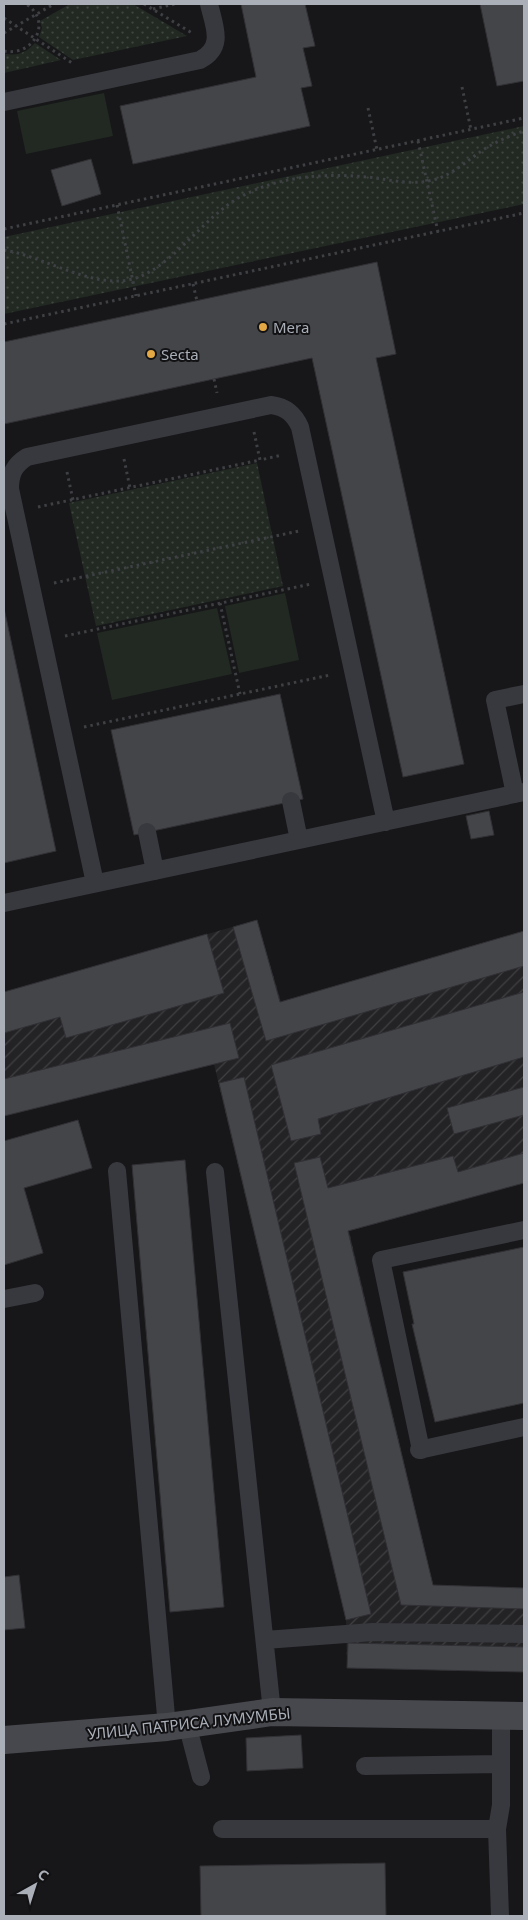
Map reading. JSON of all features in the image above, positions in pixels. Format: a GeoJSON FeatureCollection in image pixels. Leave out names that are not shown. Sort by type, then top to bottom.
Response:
{"type":"FeatureCollection","features":[{"type":"Feature","properties":{"kind":"street","name":"УЛИЦА ПАТРИСА ЛУМУМБЫ"},"geometry":{"type":"LineString","coordinates":[[4,1740],[177,1726],[272,1712],[513,1716]]}},
{"type":"Feature","properties":{"kind":"lane"},"geometry":{"type":"LineString","coordinates":[[4,102],[200,60],[207,56],[214,47],[216,39],[209,4]]}},
{"type":"Feature","properties":{"kind":"lane"},"geometry":{"type":"LineString","coordinates":[[95,884],[10,489],[10,477],[16,465],[27,457],[271,405],[289,410],[296,418],[300,427],[386,822]]}},
{"type":"Feature","properties":{"kind":"lane"},"geometry":{"type":"LineString","coordinates":[[4,903],[520,793],[495,700],[524,694]]}},
{"type":"Feature","properties":{"kind":"lane"},"geometry":{"type":"LineString","coordinates":[[291,801],[299,840]]}},
{"type":"Feature","properties":{"kind":"lane"},"geometry":{"type":"LineString","coordinates":[[147,832],[155,871]]}},
{"type":"Feature","properties":{"kind":"lane"},"geometry":{"type":"LineString","coordinates":[[117,1172],[177,1726],[201,1777]]}},
{"type":"Feature","properties":{"kind":"lane"},"geometry":{"type":"LineString","coordinates":[[215,1172],[272,1712]]}},
{"type":"Feature","properties":{"kind":"lane"},"geometry":{"type":"LineString","coordinates":[[524,1230],[380,1260],[419,1440],[421,1450],[419,1450],[429,1448],[524,1427]]}},
{"type":"Feature","properties":{"kind":"lane"},"geometry":{"type":"LineString","coordinates":[[4,1299],[36,1293]]}},
{"type":"Feature","properties":{"kind":"lane"},"geometry":{"type":"LineString","coordinates":[[265,1640],[373,1632],[524,1634]]}},
{"type":"Feature","properties":{"kind":"lane"},"geometry":{"type":"LineString","coordinates":[[500,1916],[497,1829],[500,1805],[501,1764],[513,1716]]}},
{"type":"Feature","properties":{"kind":"lane"},"geometry":{"type":"LineString","coordinates":[[365,1766],[501,1764]]}},
{"type":"Feature","properties":{"kind":"lane"},"geometry":{"type":"LineString","coordinates":[[222,1829],[497,1829]]}},
{"type":"Feature","properties":{"kind":"path"},"geometry":{"type":"LineString","coordinates":[[4,51],[22,51],[36,39],[39,27],[36,14],[26,4]]}},
{"type":"Feature","properties":{"kind":"path"},"geometry":{"type":"LineString","coordinates":[[4,32],[54,4]]}},
{"type":"Feature","properties":{"kind":"path"},"geometry":{"type":"LineString","coordinates":[[144,4],[214,47]]}},
{"type":"Feature","properties":{"kind":"path"},"geometry":{"type":"LineString","coordinates":[[152,9],[174,4]]}},
{"type":"Feature","properties":{"kind":"path"},"geometry":{"type":"LineString","coordinates":[[4,18],[100,81]]}},
{"type":"Feature","properties":{"kind":"path"},"geometry":{"type":"LineString","coordinates":[[462,87],[471,130]]}},
{"type":"Feature","properties":{"kind":"path"},"geometry":{"type":"LineString","coordinates":[[368,108],[377,150]]}},
{"type":"Feature","properties":{"kind":"path"},"geometry":{"type":"LineString","coordinates":[[4,230],[524,118]]}},
{"type":"Feature","properties":{"kind":"path"},"geometry":{"type":"LineString","coordinates":[[4,250],[23,254],[100,280],[117,281],[132,279],[153,270],[163,263],[228,204],[256,189],[298,178],[338,176],[427,182],[448,174],[488,147],[524,131]]}},
{"type":"Feature","properties":{"kind":"path"},"geometry":{"type":"LineString","coordinates":[[418,141],[438,232]]}},
{"type":"Feature","properties":{"kind":"path"},"geometry":{"type":"LineString","coordinates":[[117,205],[136,296]]}},
{"type":"Feature","properties":{"kind":"path"},"geometry":{"type":"LineString","coordinates":[[4,324],[524,213]]}},
{"type":"Feature","properties":{"kind":"path"},"geometry":{"type":"LineString","coordinates":[[193,284],[197,300]]}},
{"type":"Feature","properties":{"kind":"path"},"geometry":{"type":"LineString","coordinates":[[249,410],[260,460]]}},
{"type":"Feature","properties":{"kind":"path"},"geometry":{"type":"LineString","coordinates":[[15,512],[306,450]]}},
{"type":"Feature","properties":{"kind":"path"},"geometry":{"type":"LineString","coordinates":[[31,588],[322,526]]}},
{"type":"Feature","properties":{"kind":"path"},"geometry":{"type":"LineString","coordinates":[[43,641],[333,579]]}},
{"type":"Feature","properties":{"kind":"path"},"geometry":{"type":"LineString","coordinates":[[220,603],[240,694]]}},
{"type":"Feature","properties":{"kind":"path"},"geometry":{"type":"LineString","coordinates":[[62,732],[353,670]]}},
{"type":"Feature","properties":{"kind":"shaded area"},"geometry":{"type":"Polygon","coordinates":[[[70,4],[133,4],[187,36],[73,60],[39,37],[42,28],[40,21],[70,4]]]}},
{"type":"Feature","properties":{"kind":"shaded area"},"geometry":{"type":"Polygon","coordinates":[[[35,43],[61,60],[4,73],[4,53],[13,55],[21,53],[35,43]]]}},
{"type":"Feature","properties":{"kind":"shaded area"},"geometry":{"type":"Polygon","coordinates":[[[104,93],[113,136],[26,154],[17,111],[104,93]]]}},
{"type":"Feature","properties":{"kind":"shaded area"},"geometry":{"type":"Polygon","coordinates":[[[524,126],[524,204],[4,314],[4,237],[524,126]]]}},
{"type":"Feature","properties":{"kind":"shaded area"},"geometry":{"type":"Polygon","coordinates":[[[257,463],[283,586],[96,626],[69,503],[257,463]]]}},
{"type":"Feature","properties":{"kind":"shaded area"},"geometry":{"type":"Polygon","coordinates":[[[285,593],[299,660],[239,673],[225,606],[285,593]]]}},
{"type":"Feature","properties":{"kind":"shaded area"},"geometry":{"type":"Polygon","coordinates":[[[217,608],[232,674],[112,700],[97,633],[217,608]]]}},
{"type":"Feature","properties":{"kind":"shaded area"},"geometry":{"type":"Polygon","coordinates":[[[257,920],[281,1002],[524,931],[524,1183],[349,1231],[433,1585],[524,1588],[524,1672],[347,1668],[346,1620],[214,1064],[4,1116],[4,992],[257,920]]]}},
{"type":"Feature","properties":{"kind":"building"},"geometry":{"type":"Polygon","coordinates":[[[241,4],[305,4],[315,46],[303,48],[312,86],[301,88],[310,126],[133,164],[120,106],[256,77],[241,4]]]}},
{"type":"Feature","properties":{"kind":"building"},"geometry":{"type":"Polygon","coordinates":[[[480,4],[524,4],[524,81],[497,86],[480,4]]]}},
{"type":"Feature","properties":{"kind":"building"},"geometry":{"type":"Polygon","coordinates":[[[91,159],[101,194],[62,206],[51,170],[91,159]]]}},
{"type":"Feature","properties":{"kind":"building"},"geometry":{"type":"Polygon","coordinates":[[[377,262],[396,354],[376,358],[464,764],[403,777],[312,358],[4,424],[4,342],[377,262]]]}},
{"type":"Feature","properties":{"kind":"building"},"geometry":{"type":"Polygon","coordinates":[[[4,608],[56,851],[4,863],[4,608]]]}},
{"type":"Feature","properties":{"kind":"building"},"geometry":{"type":"Polygon","coordinates":[[[280,694],[303,799],[134,835],[111,730],[280,694]]]}},
{"type":"Feature","properties":{"kind":"building"},"geometry":{"type":"Polygon","coordinates":[[[489,811],[494,835],[471,839],[466,816],[489,811]]]}},
{"type":"Feature","properties":{"kind":"building"},"geometry":{"type":"Polygon","coordinates":[[[257,920],[280,1002],[524,931],[524,966],[266,1041],[233,927],[257,920]]]}},
{"type":"Feature","properties":{"kind":"building"},"geometry":{"type":"Polygon","coordinates":[[[207,934],[224,993],[66,1038],[60,1017],[4,1033],[4,992],[207,934]]]}},
{"type":"Feature","properties":{"kind":"building"},"geometry":{"type":"Polygon","coordinates":[[[524,992],[524,1057],[318,1119],[321,1134],[291,1141],[271,1065],[524,992]]]}},
{"type":"Feature","properties":{"kind":"building"},"geometry":{"type":"Polygon","coordinates":[[[230,1023],[239,1058],[4,1116],[4,1079],[230,1023]]]}},
{"type":"Feature","properties":{"kind":"building"},"geometry":{"type":"Polygon","coordinates":[[[244,1077],[371,1614],[346,1620],[219,1083],[244,1077]]]}},
{"type":"Feature","properties":{"kind":"building"},"geometry":{"type":"Polygon","coordinates":[[[524,1087],[524,1115],[454,1134],[447,1108],[524,1087]]]}},
{"type":"Feature","properties":{"kind":"building"},"geometry":{"type":"Polygon","coordinates":[[[78,1120],[92,1168],[24,1188],[43,1253],[4,1265],[4,1141],[78,1120]]]}},
{"type":"Feature","properties":{"kind":"building"},"geometry":{"type":"Polygon","coordinates":[[[524,1153],[524,1183],[348,1231],[433,1585],[524,1588],[524,1609],[401,1605],[294,1163],[320,1157],[328,1188],[453,1156],[458,1172],[524,1153]]]}},
{"type":"Feature","properties":{"kind":"building"},"geometry":{"type":"Polygon","coordinates":[[[185,1160],[224,1607],[170,1612],[132,1165],[185,1160]]]}},
{"type":"Feature","properties":{"kind":"building"},"geometry":{"type":"Polygon","coordinates":[[[524,1247],[524,1403],[435,1422],[412,1324],[414,1324],[403,1272],[524,1247]]]}},
{"type":"Feature","properties":{"kind":"building"},"geometry":{"type":"Polygon","coordinates":[[[19,1575],[25,1628],[4,1630],[4,1577],[19,1575]]]}},
{"type":"Feature","properties":{"kind":"building"},"geometry":{"type":"Polygon","coordinates":[[[348,1643],[524,1647],[524,1672],[347,1668],[348,1643]]]}},
{"type":"Feature","properties":{"kind":"building"},"geometry":{"type":"Polygon","coordinates":[[[301,1735],[303,1768],[247,1771],[246,1738],[301,1735]]]}},
{"type":"Feature","properties":{"kind":"building"},"geometry":{"type":"Polygon","coordinates":[[[385,1863],[386,1916],[201,1916],[200,1866],[385,1863]]]}},
{"type":"Feature","properties":{"kind":"place","name":"Mera"},"geometry":{"type":"Point","coordinates":[263,327]}},
{"type":"Feature","properties":{"kind":"place","name":"Secta"},"geometry":{"type":"Point","coordinates":[151,354]}}]}
